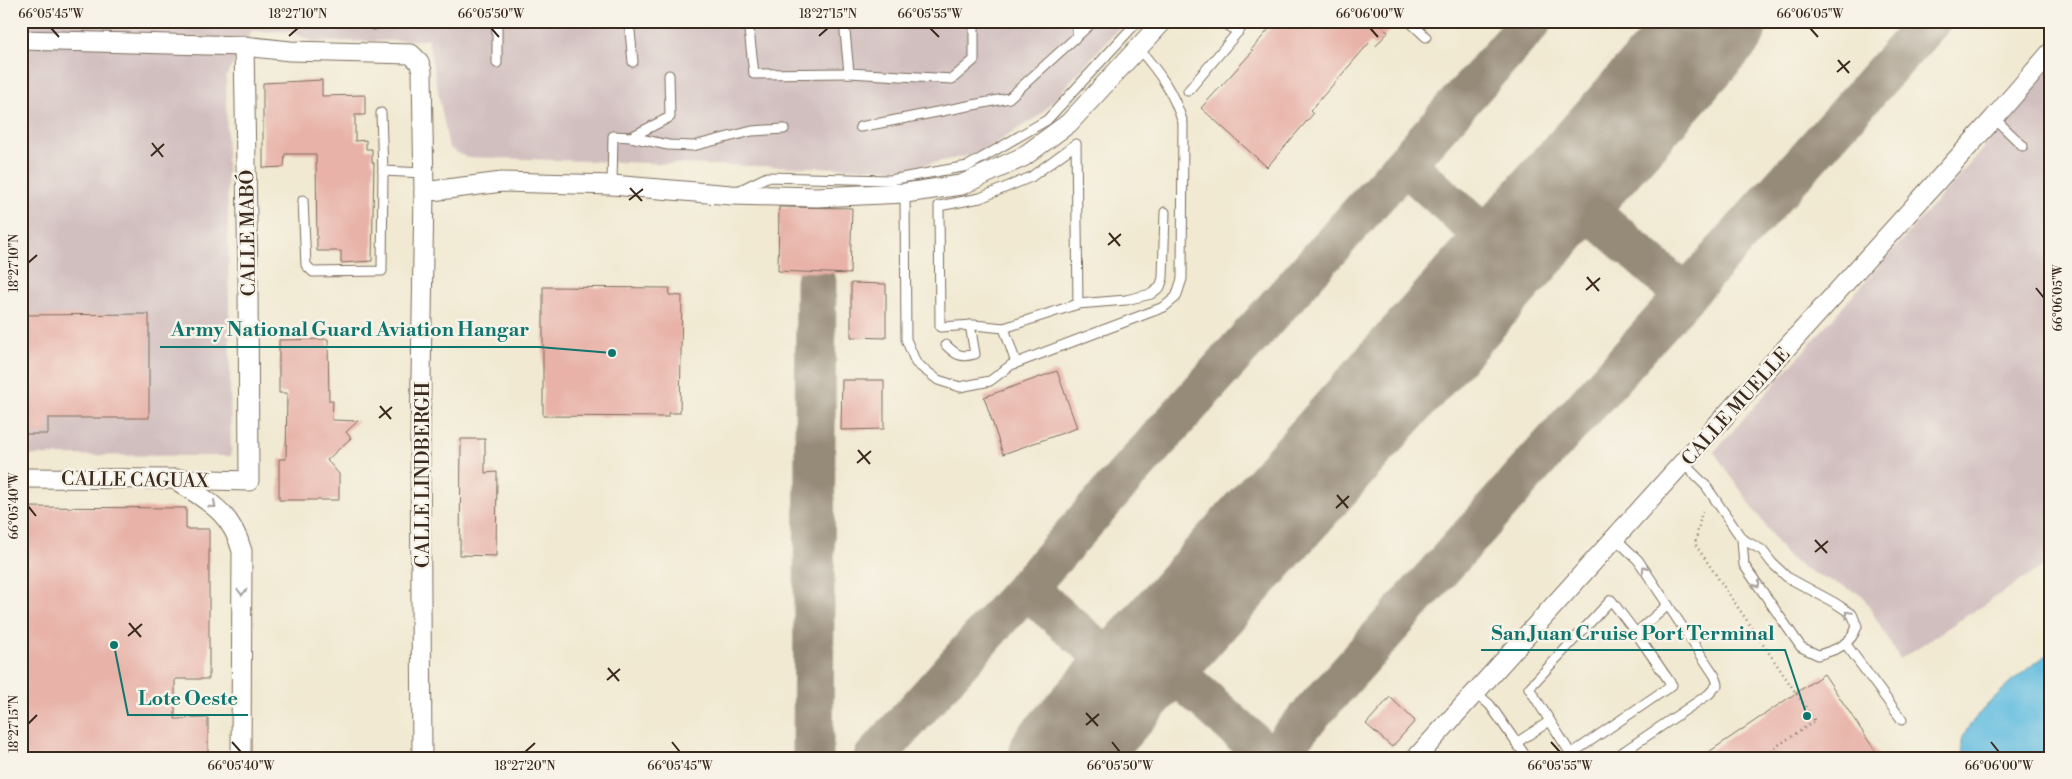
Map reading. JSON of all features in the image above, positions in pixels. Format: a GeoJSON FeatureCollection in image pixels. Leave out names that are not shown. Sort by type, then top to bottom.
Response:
{"type":"FeatureCollection","features":[{"type":"Feature","properties":{"kind":"street"},"geometry":{"type":"LineString","coordinates":[[424,192],[502,182],[612,185],[731,195],[817,197],[905,193],[961,185],[1023,158],[1069,123],[1163,21]]}},
{"type":"Feature","properties":{"kind":"street"},"geometry":{"type":"LineString","coordinates":[[21,40],[244,46]]}},
{"type":"Feature","properties":{"kind":"street","name":"CALLE LINDBERGH"},"geometry":{"type":"LineString","coordinates":[[244,46],[290,51],[411,54],[419,62],[422,71],[424,173],[420,441],[422,758]]}},
{"type":"Feature","properties":{"kind":"street","name":"CALLE MABÓ"},"geometry":{"type":"LineString","coordinates":[[244,46],[249,481]]}},
{"type":"Feature","properties":{"kind":"street","name":"CALLE MUELLE"},"geometry":{"type":"LineString","coordinates":[[1416,758],[1994,118],[2051,52]]}},
{"type":"Feature","properties":{"kind":"street","name":"CALLE CAGUAX"},"geometry":{"type":"LineString","coordinates":[[21,478],[173,478],[249,481]]}},
{"type":"Feature","properties":{"kind":"street"},"geometry":{"type":"LineString","coordinates":[[173,478],[206,500],[229,520],[237,533],[242,551],[241,758]]}},
{"type":"Feature","properties":{"kind":"lane"},"geometry":{"type":"LineString","coordinates":[[497,21],[497,63]]}},
{"type":"Feature","properties":{"kind":"lane"},"geometry":{"type":"LineString","coordinates":[[630,21],[634,62]]}},
{"type":"Feature","properties":{"kind":"lane"},"geometry":{"type":"LineString","coordinates":[[748,21],[754,74],[849,74],[952,79],[974,60],[974,21]]}},
{"type":"Feature","properties":{"kind":"lane"},"geometry":{"type":"LineString","coordinates":[[844,21],[849,74]]}},
{"type":"Feature","properties":{"kind":"lane"},"geometry":{"type":"LineString","coordinates":[[1077,21],[1078,36]]}},
{"type":"Feature","properties":{"kind":"lane"},"geometry":{"type":"LineString","coordinates":[[860,127],[1009,98],[1094,21]]}},
{"type":"Feature","properties":{"kind":"lane"},"geometry":{"type":"LineString","coordinates":[[731,195],[766,177],[890,180],[968,166],[1047,120],[1138,21]]}},
{"type":"Feature","properties":{"kind":"lane"},"geometry":{"type":"LineString","coordinates":[[1220,21],[1238,32]]}},
{"type":"Feature","properties":{"kind":"lane"},"geometry":{"type":"LineString","coordinates":[[1188,91],[1247,21]]}},
{"type":"Feature","properties":{"kind":"lane"},"geometry":{"type":"LineString","coordinates":[[1408,21],[1426,37]]}},
{"type":"Feature","properties":{"kind":"lane"},"geometry":{"type":"LineString","coordinates":[[905,193],[906,339],[916,363],[938,380],[960,387],[990,381],[1016,363],[1164,307],[1176,297],[1182,279],[1183,123],[1166,82],[1138,48]]}},
{"type":"Feature","properties":{"kind":"lane"},"geometry":{"type":"LineString","coordinates":[[631,138],[670,117],[668,75]]}},
{"type":"Feature","properties":{"kind":"lane"},"geometry":{"type":"LineString","coordinates":[[303,200],[306,265],[313,272],[382,270],[383,171],[381,113]]}},
{"type":"Feature","properties":{"kind":"lane"},"geometry":{"type":"LineString","coordinates":[[1994,118],[2023,146]]}},
{"type":"Feature","properties":{"kind":"lane"},"geometry":{"type":"LineString","coordinates":[[612,185],[613,136],[668,145],[693,146],[752,132],[784,129]]}},
{"type":"Feature","properties":{"kind":"lane"},"geometry":{"type":"LineString","coordinates":[[1078,304],[1076,144],[1031,177],[980,198],[939,206],[940,328],[970,325],[1004,328],[1078,304],[1126,300],[1151,294],[1160,287],[1164,278],[1165,212]]}},
{"type":"Feature","properties":{"kind":"lane"},"geometry":{"type":"LineString","coordinates":[[383,171],[424,173]]}},
{"type":"Feature","properties":{"kind":"lane"},"geometry":{"type":"LineString","coordinates":[[946,345],[957,355],[965,358],[976,354],[970,325]]}},
{"type":"Feature","properties":{"kind":"lane"},"geometry":{"type":"LineString","coordinates":[[1004,328],[1016,363]]}},
{"type":"Feature","properties":{"kind":"lane"},"geometry":{"type":"LineString","coordinates":[[1683,463],[1706,486],[1742,539],[1762,550],[1787,577],[1852,614],[1857,626],[1853,637],[1835,650],[1818,655],[1801,647],[1744,566],[1742,539]]}},
{"type":"Feature","properties":{"kind":"lane"},"geometry":{"type":"LineString","coordinates":[[1614,758],[1709,694],[1718,684],[1638,560],[1615,538]]}},
{"type":"Feature","properties":{"kind":"lane"},"geometry":{"type":"LineString","coordinates":[[1611,600],[1636,633],[1672,684],[1571,754],[1529,688],[1611,600]]}},
{"type":"Feature","properties":{"kind":"lane"},"geometry":{"type":"LineString","coordinates":[[1636,633],[1668,605]]}},
{"type":"Feature","properties":{"kind":"lane"},"geometry":{"type":"LineString","coordinates":[[1845,643],[1902,720]]}},
{"type":"Feature","properties":{"kind":"lane"},"geometry":{"type":"LineString","coordinates":[[1474,692],[1490,705],[1527,758]]}},
{"type":"Feature","properties":{"kind":"lane"},"geometry":{"type":"LineString","coordinates":[[1516,743],[1550,721]]}},
{"type":"Feature","properties":{"kind":"path"},"geometry":{"type":"LineString","coordinates":[[1702,510],[1695,544],[1815,721],[1759,758]]}},
{"type":"Feature","properties":{"kind":"shaded area"},"geometry":{"type":"Polygon","coordinates":[[[21,21],[1125,21],[1040,115],[980,153],[904,169],[466,157],[449,148],[428,40],[314,42],[291,32],[252,31],[226,76],[231,456],[21,455],[21,21]]]}},
{"type":"Feature","properties":{"kind":"shaded area"},"geometry":{"type":"Polygon","coordinates":[[[2051,67],[2051,561],[1900,659],[1862,595],[1803,568],[1785,554],[1714,452],[1975,158],[2051,67]]]}},
{"type":"Feature","properties":{"kind":"water"},"geometry":{"type":"Polygon","coordinates":[[[2051,653],[2051,758],[1964,758],[1962,742],[1974,720],[1999,693],[2028,668],[2051,653]]]}},
{"type":"Feature","properties":{"kind":"building"},"geometry":{"type":"Polygon","coordinates":[[[1276,21],[1375,21],[1388,32],[1375,47],[1370,42],[1310,111],[1313,114],[1267,167],[1201,108],[1253,51],[1251,50],[1276,21]]]}},
{"type":"Feature","properties":{"kind":"building"},"geometry":{"type":"Polygon","coordinates":[[[322,80],[322,96],[365,95],[365,115],[355,115],[355,141],[366,140],[366,149],[372,149],[372,162],[374,163],[372,261],[341,263],[341,251],[317,251],[316,154],[285,154],[284,167],[263,168],[263,83],[322,80]]]}},
{"type":"Feature","properties":{"kind":"building"},"geometry":{"type":"Polygon","coordinates":[[[779,207],[852,208],[850,274],[778,271],[779,207]]]}},
{"type":"Feature","properties":{"kind":"building"},"geometry":{"type":"Polygon","coordinates":[[[851,283],[886,284],[886,338],[851,337],[851,283]]]}},
{"type":"Feature","properties":{"kind":"building"},"geometry":{"type":"Polygon","coordinates":[[[543,287],[670,288],[669,295],[682,296],[680,413],[668,413],[668,417],[543,416],[543,287]]]}},
{"type":"Feature","properties":{"kind":"building"},"geometry":{"type":"Polygon","coordinates":[[[149,314],[149,418],[48,418],[48,434],[21,434],[21,315],[149,314]]]}},
{"type":"Feature","properties":{"kind":"building"},"geometry":{"type":"Polygon","coordinates":[[[328,339],[329,401],[333,401],[332,420],[358,421],[346,432],[351,438],[327,460],[339,474],[339,500],[279,500],[279,459],[286,459],[287,393],[279,393],[279,340],[328,339]]]}},
{"type":"Feature","properties":{"kind":"building"},"geometry":{"type":"Polygon","coordinates":[[[1057,371],[1077,428],[1003,454],[984,397],[1057,371]]]}},
{"type":"Feature","properties":{"kind":"building"},"geometry":{"type":"Polygon","coordinates":[[[842,380],[884,380],[884,429],[841,430],[842,380]]]}},
{"type":"Feature","properties":{"kind":"building"},"geometry":{"type":"Polygon","coordinates":[[[461,439],[485,439],[485,473],[497,472],[496,556],[460,555],[461,439]]]}},
{"type":"Feature","properties":{"kind":"building"},"geometry":{"type":"Polygon","coordinates":[[[21,507],[186,508],[186,529],[209,529],[209,679],[175,679],[175,719],[208,718],[208,758],[21,758],[21,507]]]}},
{"type":"Feature","properties":{"kind":"building"},"geometry":{"type":"Polygon","coordinates":[[[1824,674],[1880,758],[1700,758],[1824,674]]]}},
{"type":"Feature","properties":{"kind":"building"},"geometry":{"type":"Polygon","coordinates":[[[1390,697],[1415,721],[1392,747],[1366,724],[1390,697]]]}},
{"type":"Feature","properties":{"kind":"taxiway"},"geometry":{"type":"LineString","coordinates":[[874,758],[1532,21]]}},
{"type":"Feature","properties":{"kind":"taxiway"},"geometry":{"type":"LineString","coordinates":[[1272,758],[1930,21]]}},
{"type":"Feature","properties":{"kind":"taxiway"},"geometry":{"type":"LineString","coordinates":[[1405,164],[1507,256]]}},
{"type":"Feature","properties":{"kind":"taxiway"},"geometry":{"type":"LineString","coordinates":[[1566,190],[1685,295]]}},
{"type":"Feature","properties":{"kind":"taxiway"},"geometry":{"type":"LineString","coordinates":[[813,758],[816,282]]}},
{"type":"Feature","properties":{"kind":"taxiway"},"geometry":{"type":"LineString","coordinates":[[1026,588],[1130,678]]}},
{"type":"Feature","properties":{"kind":"taxiway"},"geometry":{"type":"LineString","coordinates":[[1153,653],[1270,758]]}},
{"type":"Feature","properties":{"kind":"runway"},"geometry":{"type":"LineString","coordinates":[[1059,758],[1717,21]]}},
{"type":"Feature","properties":{"kind":"place","name":"Army National Guard Aviation Hangar"},"geometry":{"type":"Point","coordinates":[612,353]}},
{"type":"Feature","properties":{"kind":"place","name":"Lote Oeste"},"geometry":{"type":"Point","coordinates":[114,645]}},
{"type":"Feature","properties":{"kind":"place","name":"San Juan Cruise Port Terminal"},"geometry":{"type":"Point","coordinates":[1807,716]}}]}
